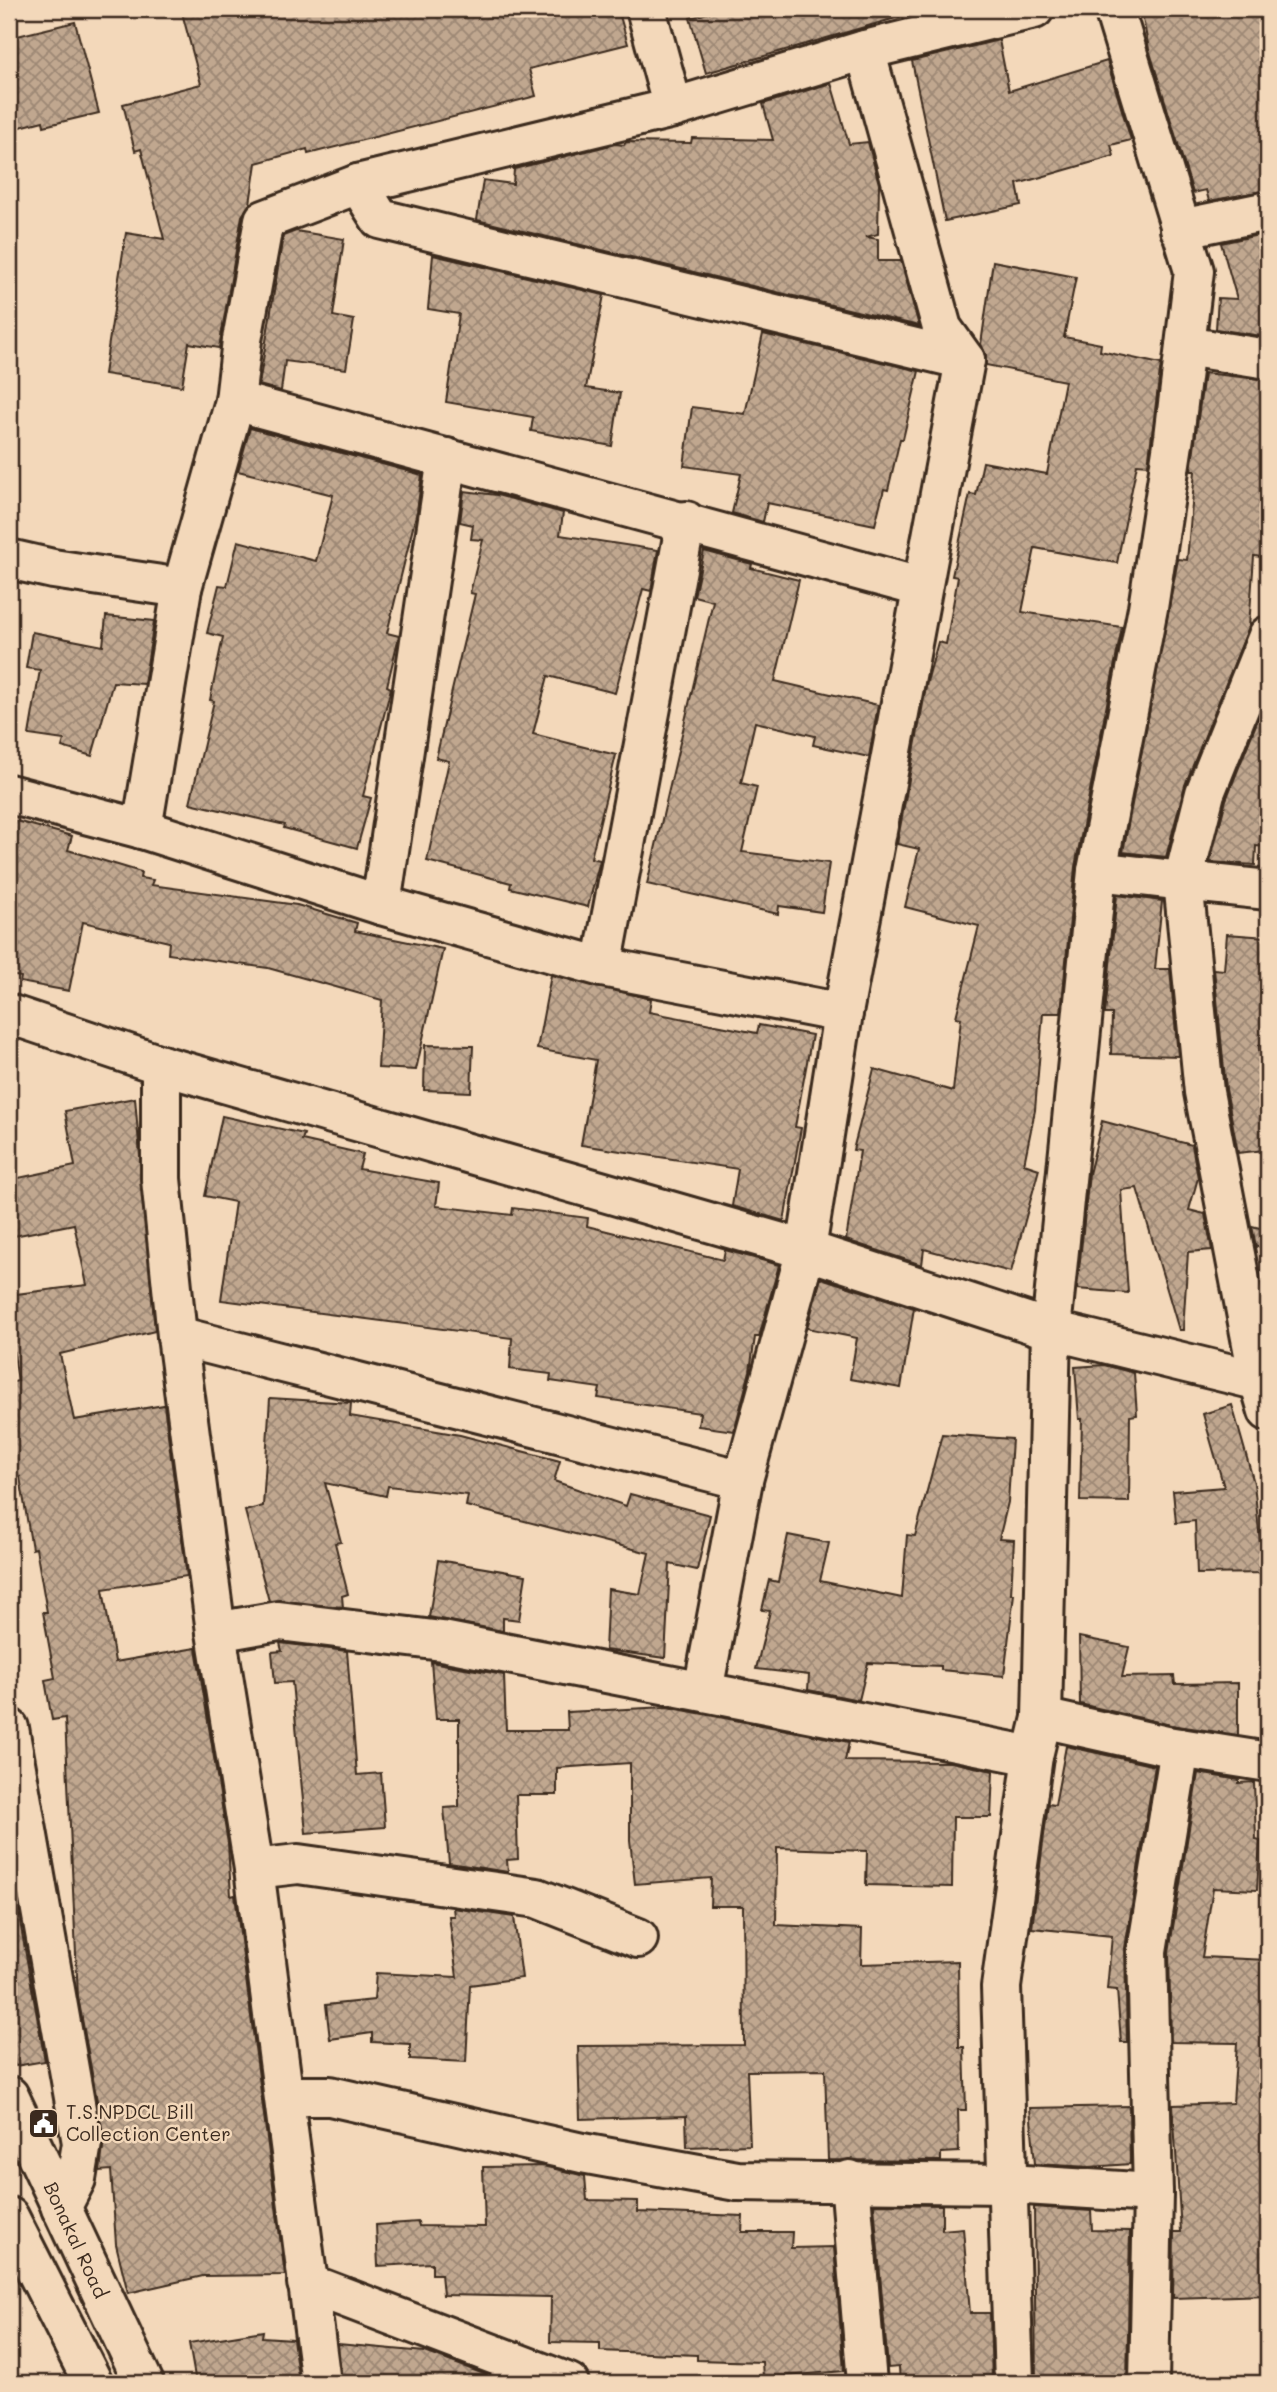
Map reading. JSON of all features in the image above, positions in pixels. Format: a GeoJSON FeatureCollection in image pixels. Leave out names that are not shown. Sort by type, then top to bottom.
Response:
{"type":"FeatureCollection","features":[{"type":"Feature","properties":{"kind":"street"},"geometry":{"type":"LineString","coordinates":[[646,9],[673,108]]}},
{"type":"Feature","properties":{"kind":"street"},"geometry":{"type":"LineString","coordinates":[[142,829],[182,588],[235,401],[242,340],[264,220],[358,184],[673,108],[865,50],[1034,9]]}},
{"type":"Feature","properties":{"kind":"street"},"geometry":{"type":"LineString","coordinates":[[1014,2383],[1001,1987],[1033,1756],[1042,1718],[1051,1330],[1097,871],[1148,608],[1194,271],[1114,9]]}},
{"type":"Feature","properties":{"kind":"street"},"geometry":{"type":"LineString","coordinates":[[703,1691],[743,1480],[806,1250],[843,1013],[920,587],[965,360],[942,328],[865,50]]}},
{"type":"Feature","properties":{"kind":"street"},"geometry":{"type":"LineString","coordinates":[[358,184],[380,219],[965,360]]}},
{"type":"Feature","properties":{"kind":"street"},"geometry":{"type":"LineString","coordinates":[[1180,229],[1268,211]]}},
{"type":"Feature","properties":{"kind":"street"},"geometry":{"type":"LineString","coordinates":[[1185,346],[1268,359]]}},
{"type":"Feature","properties":{"kind":"street"},"geometry":{"type":"LineString","coordinates":[[235,401],[920,587]]}},
{"type":"Feature","properties":{"kind":"street"},"geometry":{"type":"LineString","coordinates":[[381,905],[447,458]]}},
{"type":"Feature","properties":{"kind":"street"},"geometry":{"type":"LineString","coordinates":[[602,967],[686,522]]}},
{"type":"Feature","properties":{"kind":"street"},"geometry":{"type":"LineString","coordinates":[[9,559],[53,569],[182,588]]}},
{"type":"Feature","properties":{"kind":"street"},"geometry":{"type":"LineString","coordinates":[[9,1014],[161,1065],[806,1250],[1051,1330],[1265,1392],[1204,1093],[1183,881],[1205,793],[1268,636]]}},
{"type":"Feature","properties":{"kind":"street"},"geometry":{"type":"LineString","coordinates":[[9,794],[142,829],[381,905],[602,967],[843,1013]]}},
{"type":"Feature","properties":{"kind":"street"},"geometry":{"type":"LineString","coordinates":[[1097,871],[1268,890]]}},
{"type":"Feature","properties":{"kind":"street"},"geometry":{"type":"LineString","coordinates":[[161,1065],[161,1179],[177,1336],[216,1632],[254,1869],[321,2383]]}},
{"type":"Feature","properties":{"kind":"street"},"geometry":{"type":"LineString","coordinates":[[177,1336],[743,1480]]}},
{"type":"Feature","properties":{"kind":"street"},"geometry":{"type":"LineString","coordinates":[[216,1632],[279,1621],[442,1642],[1033,1756]]}},
{"type":"Feature","properties":{"kind":"street"},"geometry":{"type":"LineString","coordinates":[[1042,1718],[1180,1748],[1268,1762]]}},
{"type":"Feature","properties":{"kind":"street"},"geometry":{"type":"LineString","coordinates":[[9,1728],[82,2143],[76,2179],[61,2208]]}},
{"type":"Feature","properties":{"kind":"street"},"geometry":{"type":"LineString","coordinates":[[1149,2383],[1153,2193],[1147,1951],[1180,1748]]}},
{"type":"Feature","properties":{"kind":"street"},"geometry":{"type":"LineString","coordinates":[[254,1869],[298,1864],[537,1898],[638,1938]]}},
{"type":"Feature","properties":{"kind":"street","name":"Bonakal Road"},"geometry":{"type":"LineString","coordinates":[[9,2096],[144,2383]]}},
{"type":"Feature","properties":{"kind":"street"},"geometry":{"type":"LineString","coordinates":[[284,2096],[330,2096],[582,2153],[737,2180],[1009,2184],[1153,2193]]}},
{"type":"Feature","properties":{"kind":"street"},"geometry":{"type":"LineString","coordinates":[[850,2180],[867,2383]]}},
{"type":"Feature","properties":{"kind":"street"},"geometry":{"type":"LineString","coordinates":[[12,2234],[86,2371],[125,2345]]}},
{"type":"Feature","properties":{"kind":"street"},"geometry":{"type":"LineString","coordinates":[[307,2283],[569,2383]]}},
{"type":"Feature","properties":{"kind":"building"},"geometry":{"type":"Polygon","coordinates":[[[181,9],[499,9],[501,19],[542,9],[618,9],[628,44],[529,69],[536,96],[308,154],[307,149],[256,163],[250,204],[242,216],[219,348],[189,343],[182,386],[104,374],[126,233],[164,239],[141,149],[135,151],[123,104],[201,84],[181,9]]]}},
{"type":"Feature","properties":{"kind":"building"},"geometry":{"type":"Polygon","coordinates":[[[722,9],[898,9],[899,17],[706,73],[690,18],[722,9]]]}},
{"type":"Feature","properties":{"kind":"building"},"geometry":{"type":"Polygon","coordinates":[[[901,9],[942,9],[903,18],[901,9]]]}},
{"type":"Feature","properties":{"kind":"building"},"geometry":{"type":"Polygon","coordinates":[[[1141,9],[1268,9],[1268,190],[1209,201],[1206,190],[1193,193],[1149,49],[1141,9]]]}},
{"type":"Feature","properties":{"kind":"building"},"geometry":{"type":"Polygon","coordinates":[[[75,22],[99,113],[44,126],[43,121],[9,130],[9,38],[75,22]]]}},
{"type":"Feature","properties":{"kind":"building"},"geometry":{"type":"Polygon","coordinates":[[[999,40],[1009,91],[1107,61],[1131,140],[1111,145],[1114,156],[1017,184],[1021,205],[945,221],[912,61],[999,40]]]}},
{"type":"Feature","properties":{"kind":"building"},"geometry":{"type":"Polygon","coordinates":[[[831,83],[849,144],[868,142],[879,184],[878,234],[866,237],[878,239],[878,261],[901,261],[919,326],[477,220],[483,180],[513,184],[514,169],[615,144],[624,145],[626,142],[691,143],[692,138],[773,140],[763,104],[831,83]]]}},
{"type":"Feature","properties":{"kind":"building"},"geometry":{"type":"Polygon","coordinates":[[[296,231],[344,239],[333,316],[354,320],[346,369],[285,361],[281,391],[259,385],[283,236],[296,231]]]}},
{"type":"Feature","properties":{"kind":"building"},"geometry":{"type":"Polygon","coordinates":[[[1268,233],[1268,337],[1216,329],[1218,298],[1237,299],[1221,243],[1268,233]]]}},
{"type":"Feature","properties":{"kind":"building"},"geometry":{"type":"Polygon","coordinates":[[[433,255],[604,295],[586,388],[620,393],[612,446],[531,431],[533,417],[446,402],[459,314],[428,309],[433,255]]]}},
{"type":"Feature","properties":{"kind":"building"},"geometry":{"type":"Polygon","coordinates":[[[993,261],[1076,277],[1064,337],[1101,344],[1100,351],[1161,364],[1148,465],[1137,464],[1117,563],[1035,548],[1022,612],[1122,627],[1075,867],[1061,1013],[1043,1013],[1035,1110],[1024,1164],[1039,1169],[1011,1272],[924,1249],[922,1265],[846,1240],[860,1151],[853,1150],[874,1069],[953,1091],[961,1018],[956,1017],[979,926],[905,907],[919,849],[897,844],[927,682],[938,642],[946,644],[958,577],[952,576],[970,494],[976,495],[983,462],[1047,474],[1065,381],[986,365],[986,355],[981,344],[993,261]]]}},
{"type":"Feature","properties":{"kind":"building"},"geometry":{"type":"Polygon","coordinates":[[[763,334],[919,371],[903,439],[900,439],[888,490],[884,489],[875,525],[767,503],[763,522],[732,513],[741,474],[684,466],[692,407],[745,414],[763,334]]]}},
{"type":"Feature","properties":{"kind":"building"},"geometry":{"type":"Polygon","coordinates":[[[1204,373],[1268,380],[1268,558],[1254,556],[1249,627],[1185,785],[1166,857],[1123,852],[1178,559],[1187,560],[1195,471],[1191,471],[1204,373]]]}},
{"type":"Feature","properties":{"kind":"building"},"geometry":{"type":"Polygon","coordinates":[[[250,428],[422,475],[417,511],[387,633],[399,636],[387,686],[391,688],[363,796],[371,798],[357,848],[284,828],[285,825],[190,803],[214,701],[210,700],[223,637],[207,633],[219,585],[227,586],[238,541],[316,561],[333,495],[238,471],[250,428]]]}},
{"type":"Feature","properties":{"kind":"building"},"geometry":{"type":"Polygon","coordinates":[[[464,491],[497,495],[563,513],[560,535],[658,550],[651,591],[643,589],[615,693],[548,676],[533,734],[616,755],[591,858],[600,860],[588,907],[510,888],[511,883],[427,861],[449,761],[436,758],[475,594],[470,593],[483,540],[471,539],[473,525],[460,522],[464,491]]]}},
{"type":"Feature","properties":{"kind":"building"},"geometry":{"type":"Polygon","coordinates":[[[704,551],[752,564],[751,568],[799,580],[775,681],[878,705],[869,757],[813,745],[815,736],[755,722],[741,783],[757,787],[742,852],[829,863],[822,912],[779,906],[778,914],[647,884],[713,601],[694,596],[704,551]]]}},
{"type":"Feature","properties":{"kind":"building"},"geometry":{"type":"Polygon","coordinates":[[[106,616],[154,621],[144,684],[113,682],[92,756],[62,747],[64,740],[29,735],[40,670],[26,668],[32,632],[103,646],[106,616]]]}},
{"type":"Feature","properties":{"kind":"building"},"geometry":{"type":"Polygon","coordinates":[[[1268,694],[1268,847],[1256,846],[1255,865],[1210,862],[1226,800],[1268,694]]]}},
{"type":"Feature","properties":{"kind":"building"},"geometry":{"type":"Polygon","coordinates":[[[9,819],[72,836],[68,850],[141,872],[140,878],[153,880],[151,885],[297,905],[357,923],[355,931],[443,949],[416,1070],[378,1068],[382,1000],[268,968],[168,954],[169,942],[83,922],[69,991],[20,982],[21,977],[9,975],[9,819]]]}},
{"type":"Feature","properties":{"kind":"building"},"geometry":{"type":"Polygon","coordinates":[[[1117,895],[1162,901],[1155,969],[1170,969],[1178,1056],[1111,1054],[1112,1014],[1105,1014],[1117,895]]]}},
{"type":"Feature","properties":{"kind":"building"},"geometry":{"type":"Polygon","coordinates":[[[1227,934],[1266,937],[1260,1003],[1268,1002],[1268,1044],[1259,1045],[1265,1150],[1238,1153],[1226,1089],[1214,969],[1224,970],[1227,934]]]}},
{"type":"Feature","properties":{"kind":"building"},"geometry":{"type":"Polygon","coordinates":[[[551,975],[651,999],[649,1012],[757,1033],[759,1025],[812,1035],[795,1127],[801,1128],[784,1221],[732,1206],[738,1169],[581,1145],[596,1060],[537,1049],[551,975]]]}},
{"type":"Feature","properties":{"kind":"building"},"geometry":{"type":"Polygon","coordinates":[[[425,1045],[473,1046],[471,1092],[424,1090],[425,1045]]]}},
{"type":"Feature","properties":{"kind":"building"},"geometry":{"type":"Polygon","coordinates":[[[135,1098],[155,1331],[60,1354],[74,1420],[164,1405],[187,1576],[103,1589],[115,1662],[196,1648],[228,1843],[231,1896],[235,1895],[285,2275],[203,2276],[128,2293],[116,2244],[111,2170],[100,2171],[104,2139],[78,1997],[65,1718],[52,1720],[45,1680],[55,1678],[43,1612],[47,1612],[36,1548],[32,1549],[20,1477],[9,1479],[9,1383],[18,1381],[9,1321],[9,1295],[87,1285],[74,1224],[9,1237],[9,1180],[75,1166],[65,1111],[135,1098]]]}},
{"type":"Feature","properties":{"kind":"building"},"geometry":{"type":"Polygon","coordinates":[[[222,1116],[304,1134],[302,1140],[363,1154],[359,1169],[439,1183],[436,1206],[512,1215],[513,1208],[588,1218],[587,1226],[723,1260],[725,1250],[779,1265],[759,1337],[755,1337],[750,1371],[734,1431],[698,1426],[700,1413],[598,1398],[600,1388],[550,1381],[551,1374],[510,1369],[512,1338],[221,1300],[235,1202],[205,1196],[222,1116]]]}},
{"type":"Feature","properties":{"kind":"building"},"geometry":{"type":"Polygon","coordinates":[[[1102,1121],[1192,1145],[1198,1178],[1189,1210],[1205,1214],[1212,1250],[1188,1252],[1183,1330],[1179,1330],[1137,1188],[1121,1190],[1128,1293],[1077,1289],[1089,1174],[1102,1121]]]}},
{"type":"Feature","properties":{"kind":"building"},"geometry":{"type":"Polygon","coordinates":[[[1252,1226],[1268,1230],[1268,1246],[1256,1247],[1252,1226]]]}},
{"type":"Feature","properties":{"kind":"building"},"geometry":{"type":"Polygon","coordinates":[[[821,1278],[914,1308],[901,1388],[850,1379],[857,1338],[807,1328],[821,1278]]]}},
{"type":"Feature","properties":{"kind":"building"},"geometry":{"type":"Polygon","coordinates":[[[1104,1365],[1134,1373],[1137,1415],[1130,1416],[1129,1502],[1080,1501],[1082,1419],[1079,1419],[1075,1367],[1104,1365]]]}},
{"type":"Feature","properties":{"kind":"building"},"geometry":{"type":"Polygon","coordinates":[[[270,1398],[351,1403],[350,1416],[460,1435],[560,1461],[554,1481],[626,1506],[630,1494],[710,1515],[697,1570],[670,1564],[665,1658],[605,1650],[608,1589],[640,1594],[649,1553],[466,1506],[468,1495],[388,1486],[386,1496],[325,1483],[341,1542],[335,1543],[348,1594],[342,1596],[343,1607],[269,1601],[245,1511],[263,1506],[270,1398]]]}},
{"type":"Feature","properties":{"kind":"building"},"geometry":{"type":"Polygon","coordinates":[[[1232,1405],[1254,1483],[1260,1540],[1268,1539],[1268,1573],[1197,1574],[1195,1521],[1176,1523],[1173,1491],[1224,1487],[1203,1414],[1232,1405]]]}},
{"type":"Feature","properties":{"kind":"building"},"geometry":{"type":"Polygon","coordinates":[[[942,1434],[1012,1439],[1008,1502],[999,1539],[1014,1540],[1011,1594],[1014,1594],[1004,1676],[941,1670],[941,1666],[868,1663],[859,1700],[808,1690],[809,1675],[756,1669],[770,1611],[762,1610],[769,1580],[778,1582],[788,1535],[829,1543],[820,1581],[902,1598],[907,1535],[915,1536],[942,1434]]]}},
{"type":"Feature","properties":{"kind":"building"},"geometry":{"type":"Polygon","coordinates":[[[438,1560],[526,1575],[519,1620],[503,1618],[503,1631],[429,1617],[438,1560]]]}},
{"type":"Feature","properties":{"kind":"building"},"geometry":{"type":"Polygon","coordinates":[[[1079,1637],[1129,1647],[1122,1677],[1174,1676],[1175,1684],[1238,1683],[1238,1735],[1171,1725],[1080,1704],[1079,1637]]]}},
{"type":"Feature","properties":{"kind":"building"},"geometry":{"type":"Polygon","coordinates":[[[280,1643],[347,1651],[357,1775],[381,1773],[385,1827],[306,1833],[292,1682],[275,1683],[272,1652],[282,1651],[280,1643]]]}},
{"type":"Feature","properties":{"kind":"building"},"geometry":{"type":"Polygon","coordinates":[[[431,1662],[504,1675],[506,1730],[568,1730],[567,1712],[667,1707],[849,1742],[845,1761],[951,1762],[993,1771],[991,1817],[953,1817],[952,1887],[866,1885],[867,1851],[777,1848],[776,1925],[862,1929],[861,1964],[958,1961],[959,2047],[964,2047],[966,2110],[958,2110],[959,2152],[941,2153],[941,2161],[828,2160],[825,2070],[747,2071],[750,2145],[687,2147],[686,2116],[580,2119],[578,2046],[744,2045],[743,1906],[710,1906],[711,1878],[635,1884],[630,1840],[630,1763],[557,1768],[557,1795],[516,1795],[518,1859],[507,1860],[508,1872],[449,1863],[444,1808],[459,1807],[459,1719],[436,1719],[431,1662]]]}},
{"type":"Feature","properties":{"kind":"building"},"geometry":{"type":"Polygon","coordinates":[[[1066,1746],[1155,1766],[1125,1948],[1127,2042],[1121,2042],[1117,1990],[1107,1989],[1112,1936],[1032,1928],[1048,1804],[1055,1805],[1066,1746]]]}},
{"type":"Feature","properties":{"kind":"building"},"geometry":{"type":"Polygon","coordinates":[[[1198,1773],[1239,1780],[1239,1783],[1254,1782],[1256,1840],[1260,1841],[1257,1890],[1213,1888],[1202,1957],[1268,1960],[1268,2295],[1173,2298],[1174,2232],[1181,2232],[1173,2105],[1233,2103],[1237,2043],[1171,2042],[1169,1952],[1198,1773]]]}},
{"type":"Feature","properties":{"kind":"building"},"geometry":{"type":"Polygon","coordinates":[[[9,1860],[45,2061],[15,2066],[9,2034],[9,1860]]]}},
{"type":"Feature","properties":{"kind":"building"},"geometry":{"type":"Polygon","coordinates":[[[453,1908],[514,1917],[522,1978],[470,1985],[466,2062],[410,2059],[410,2044],[372,2042],[372,2033],[330,2039],[326,2005],[374,2000],[376,1973],[457,1977],[449,1916],[454,1916],[453,1908]]]}},
{"type":"Feature","properties":{"kind":"building"},"geometry":{"type":"Polygon","coordinates":[[[1129,2106],[1130,2164],[1090,2167],[1035,2164],[1030,2108],[1129,2106]]]}},
{"type":"Feature","properties":{"kind":"building"},"geometry":{"type":"Polygon","coordinates":[[[543,2166],[585,2176],[587,2200],[638,2201],[638,2212],[743,2216],[742,2232],[792,2232],[791,2248],[834,2247],[844,2371],[763,2378],[762,2362],[697,2360],[697,2355],[600,2351],[600,2343],[550,2342],[551,2297],[443,2295],[441,2274],[432,2274],[432,2263],[378,2266],[376,2225],[418,2222],[419,2226],[485,2227],[483,2167],[543,2166]]]}},
{"type":"Feature","properties":{"kind":"building"},"geometry":{"type":"Polygon","coordinates":[[[874,2204],[942,2205],[942,2230],[963,2228],[970,2313],[990,2313],[992,2383],[900,2383],[899,2367],[888,2368],[874,2204]]]}},
{"type":"Feature","properties":{"kind":"building"},"geometry":{"type":"Polygon","coordinates":[[[1034,2207],[1091,2211],[1092,2230],[1130,2231],[1127,2383],[1036,2383],[1034,2207]]]}},
{"type":"Feature","properties":{"kind":"building"},"geometry":{"type":"Polygon","coordinates":[[[263,2331],[262,2337],[293,2339],[299,2383],[196,2383],[189,2343],[263,2331]]]}},
{"type":"Feature","properties":{"kind":"building"},"geometry":{"type":"Polygon","coordinates":[[[338,2344],[425,2352],[508,2383],[342,2383],[338,2344]]]}},
{"type":"Feature","properties":{"kind":"place","name":"T.S.NPDCL Bill Collection Center"},"geometry":{"type":"Point","coordinates":[43,2123]}}]}
